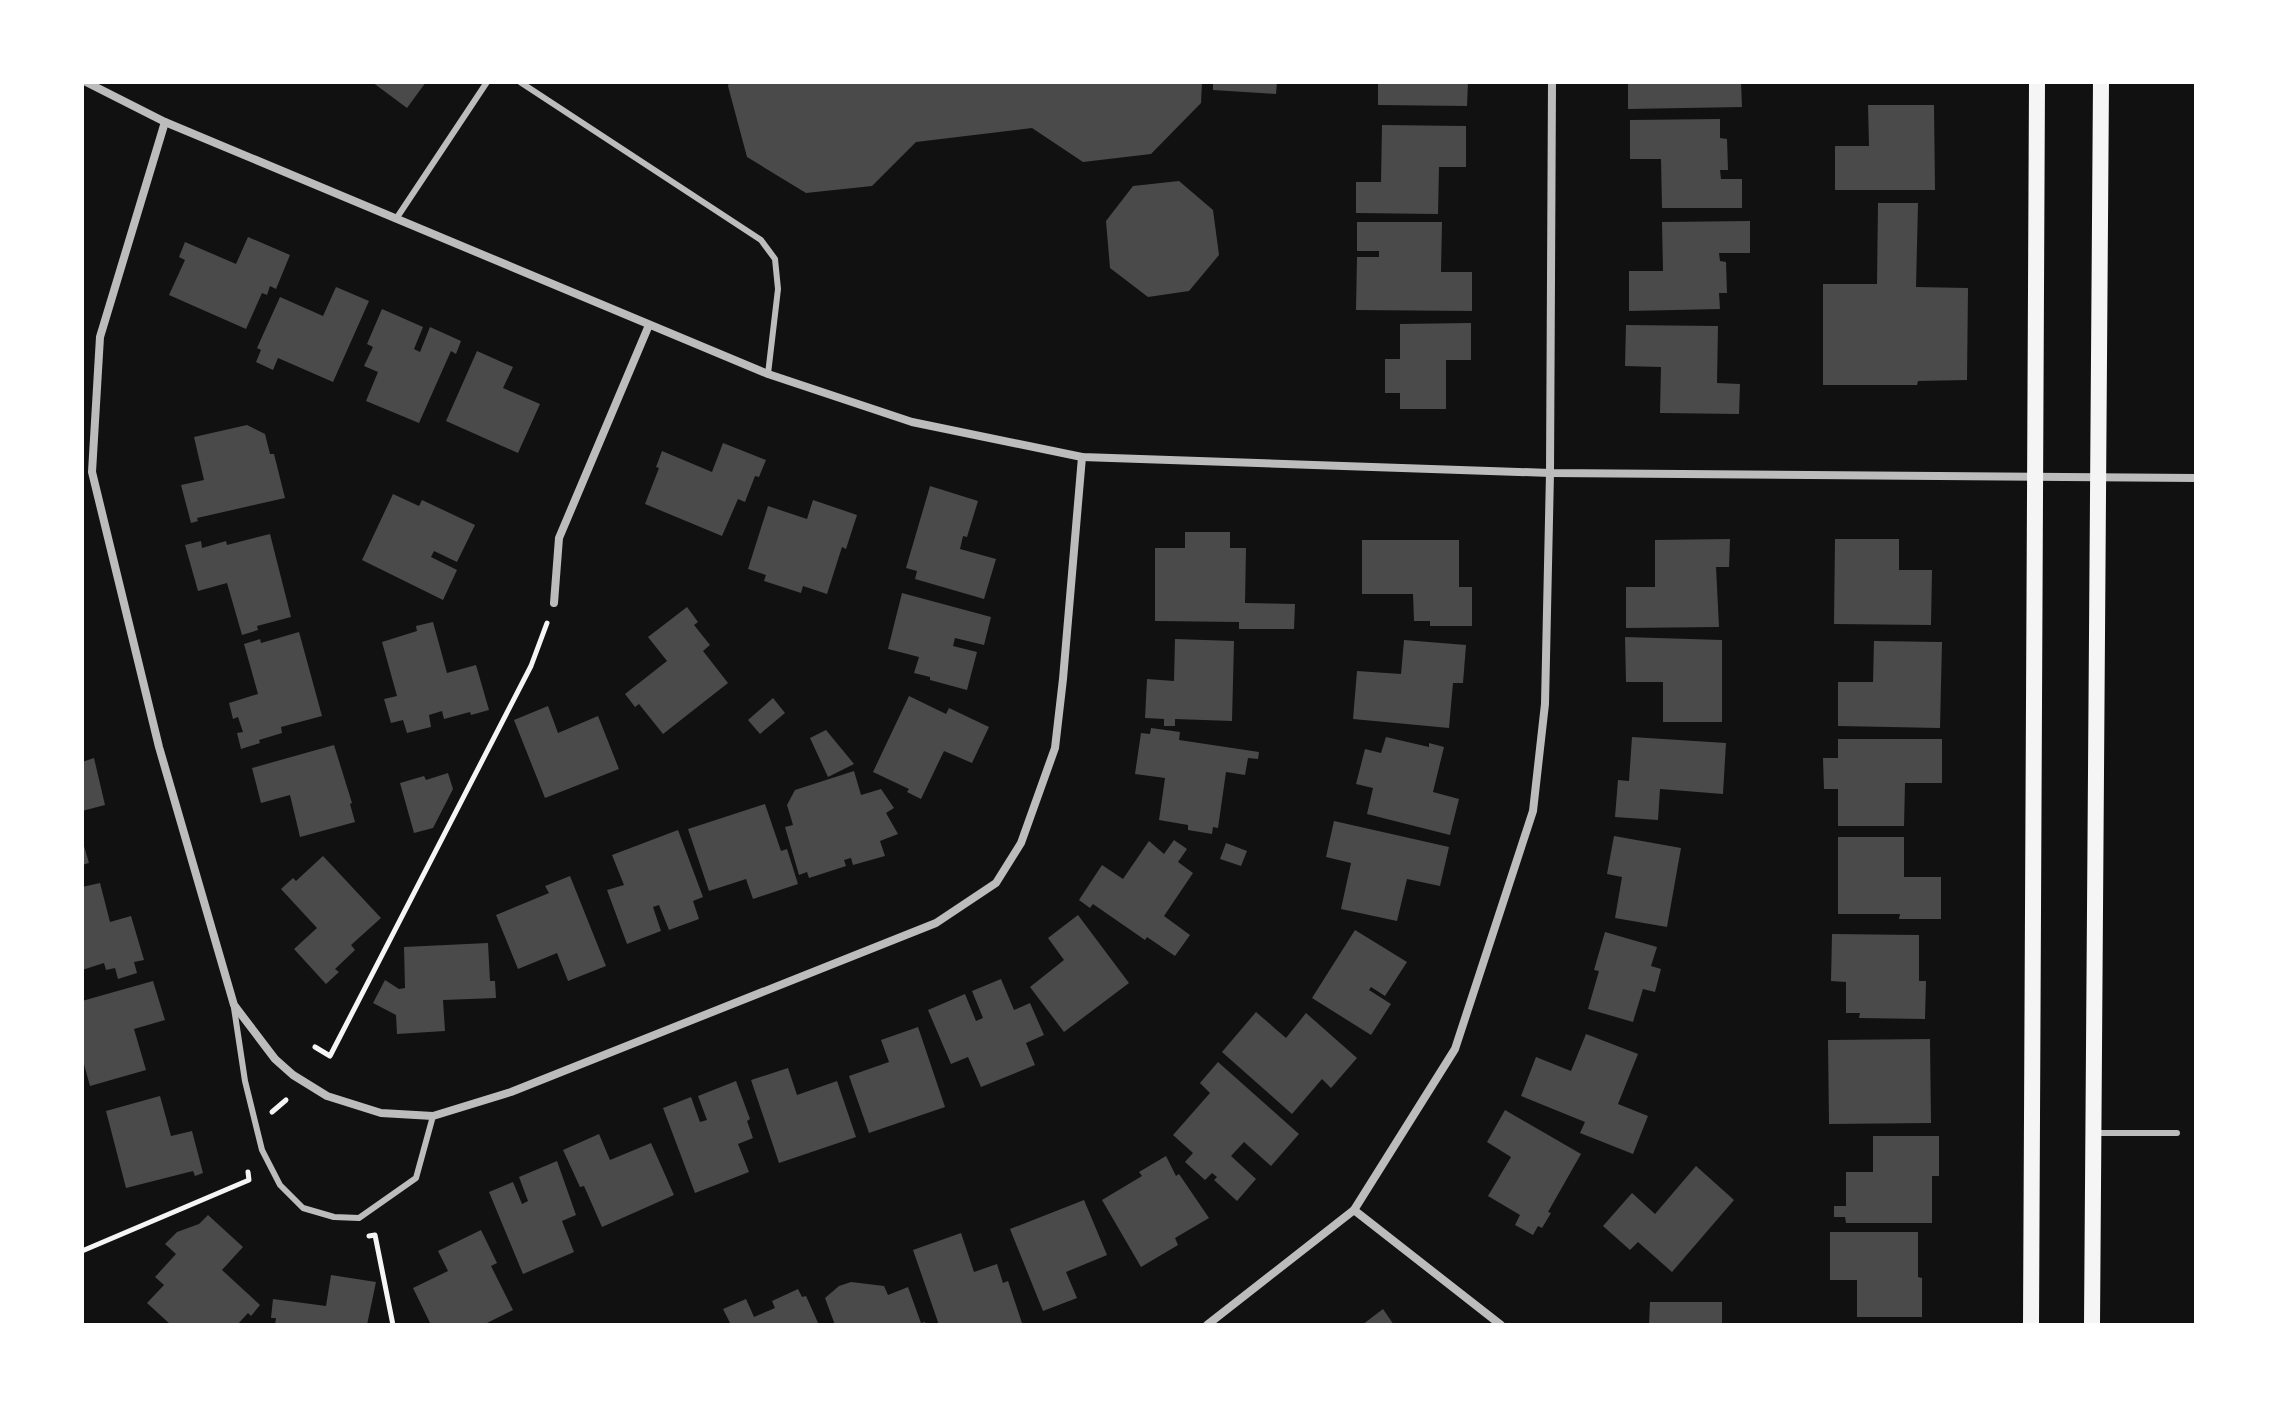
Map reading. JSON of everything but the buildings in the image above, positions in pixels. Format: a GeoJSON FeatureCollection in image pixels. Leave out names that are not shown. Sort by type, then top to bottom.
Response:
{"type":"FeatureCollection","features":[{"type":"Feature","properties":{"kind":"main road"},"geometry":{"type":"LineString","coordinates":[[2031,1325],[2037,82]]}},
{"type":"Feature","properties":{"kind":"main road"},"geometry":{"type":"LineString","coordinates":[[2092,1325],[2101,82]]}},
{"type":"Feature","properties":{"kind":"street"},"geometry":{"type":"LineString","coordinates":[[86,82],[165,122],[768,374],[912,422],[1082,457],[1550,473],[2196,478]]}},
{"type":"Feature","properties":{"kind":"street"},"geometry":{"type":"LineString","coordinates":[[1207,1325],[1354,1210],[1455,1049],[1533,811],[1545,704],[1550,473],[1552,82]]}},
{"type":"Feature","properties":{"kind":"street"},"geometry":{"type":"LineString","coordinates":[[165,122],[100,337],[92,472],[159,747],[234,1005],[275,1059],[293,1075],[327,1096],[381,1113],[433,1116],[511,1092],[936,923],[996,883],[1021,843],[1055,748],[1082,457]]}},
{"type":"Feature","properties":{"kind":"street"},"geometry":{"type":"LineString","coordinates":[[554,603],[559,538],[649,325]]}},
{"type":"Feature","properties":{"kind":"street"},"geometry":{"type":"LineString","coordinates":[[1354,1210],[1501,1325]]}},
{"type":"Feature","properties":{"kind":"lane"},"geometry":{"type":"LineString","coordinates":[[396,220],[487,82]]}},
{"type":"Feature","properties":{"kind":"lane"},"geometry":{"type":"LineString","coordinates":[[520,82],[761,240],[775,259],[778,289],[768,374]]}},
{"type":"Feature","properties":{"kind":"lane"},"geometry":{"type":"LineString","coordinates":[[234,1005],[245,1081],[262,1150],[280,1185],[303,1208],[334,1217],[359,1218],[416,1178],[433,1116]]}},
{"type":"Feature","properties":{"kind":"lane"},"geometry":{"type":"LineString","coordinates":[[2093,1133],[2177,1133]]}},
{"type":"Feature","properties":{"kind":"path"},"geometry":{"type":"LineString","coordinates":[[315,1047],[330,1056],[531,666],[554,603]]}},
{"type":"Feature","properties":{"kind":"path"},"geometry":{"type":"LineString","coordinates":[[82,1251],[249,1180],[248,1163]]}},
{"type":"Feature","properties":{"kind":"path"},"geometry":{"type":"LineString","coordinates":[[365,1236],[375,1235],[393,1325]]}}]}
